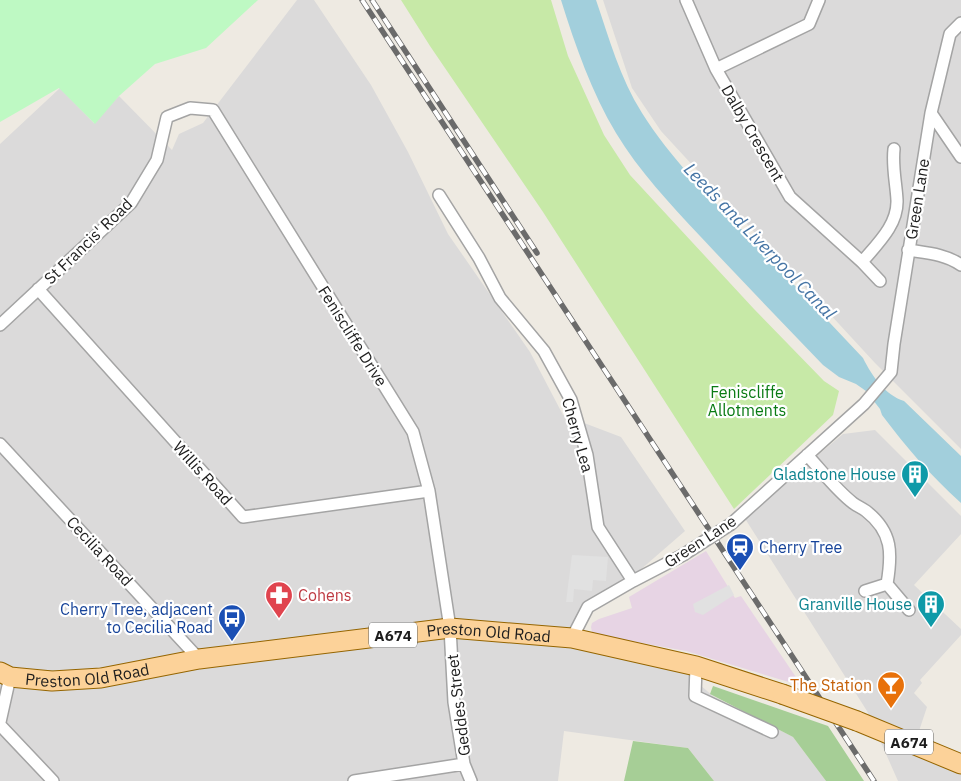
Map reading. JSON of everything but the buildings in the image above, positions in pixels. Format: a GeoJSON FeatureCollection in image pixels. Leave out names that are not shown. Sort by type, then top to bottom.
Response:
{"type":"FeatureCollection","features":[{"type":"Feature","properties":{"kind":"main road","name":"Preston Old Road"},"geometry":{"type":"LineString","coordinates":[[5,674],[52,681],[101,678],[199,659],[450,628],[551,635],[696,666],[857,721],[961,764]]}},
{"type":"Feature","properties":{"kind":"street","name":"Dalby Crescent"},"geometry":{"type":"LineString","coordinates":[[686,0],[716,69],[790,197],[862,262],[880,281]]}},
{"type":"Feature","properties":{"kind":"street","name":"Dalby Crescent"},"geometry":{"type":"LineString","coordinates":[[716,69],[809,24],[819,0]]}},
{"type":"Feature","properties":{"kind":"street","name":"Green Lane"},"geometry":{"type":"LineString","coordinates":[[572,638],[588,608],[633,581],[683,555],[731,524],[864,404],[886,379],[890,372],[931,113],[950,34],[961,23]]}},
{"type":"Feature","properties":{"kind":"street","name":"Feniscliffe Drive"},"geometry":{"type":"LineString","coordinates":[[168,117],[190,108],[213,110],[413,432],[429,491],[450,628]]}},
{"type":"Feature","properties":{"kind":"street"},"geometry":{"type":"LineString","coordinates":[[931,113],[961,157]]}},
{"type":"Feature","properties":{"kind":"street","name":"St Francis' Road"},"geometry":{"type":"LineString","coordinates":[[0,325],[131,203],[157,160],[168,117]]}},
{"type":"Feature","properties":{"kind":"street"},"geometry":{"type":"LineString","coordinates":[[862,262],[890,228],[897,202],[893,164],[894,150]]}},
{"type":"Feature","properties":{"kind":"street","name":"Cherry Lea"},"geometry":{"type":"LineString","coordinates":[[439,196],[479,258],[500,298],[544,351],[571,400],[587,455],[598,527],[633,581]]}},
{"type":"Feature","properties":{"kind":"street"},"geometry":{"type":"LineString","coordinates":[[908,250],[938,255],[961,265]]}},
{"type":"Feature","properties":{"kind":"street","name":"Willis Road"},"geometry":{"type":"LineString","coordinates":[[38,289],[242,517],[429,491]]}},
{"type":"Feature","properties":{"kind":"street","name":"Cecilia Road"},"geometry":{"type":"LineString","coordinates":[[0,444],[199,659]]}},
{"type":"Feature","properties":{"kind":"street"},"geometry":{"type":"LineString","coordinates":[[807,455],[853,503],[876,519],[885,532],[890,549],[887,584],[909,610]]}},
{"type":"Feature","properties":{"kind":"street"},"geometry":{"type":"LineString","coordinates":[[865,591],[887,584]]}},
{"type":"Feature","properties":{"kind":"street","name":"Geddes Street"},"geometry":{"type":"LineString","coordinates":[[450,628],[454,702],[464,764],[471,781]]}},
{"type":"Feature","properties":{"kind":"street"},"geometry":{"type":"LineString","coordinates":[[696,666],[695,696],[772,732]]}},
{"type":"Feature","properties":{"kind":"street"},"geometry":{"type":"LineString","coordinates":[[5,674],[0,723],[53,781]]}},
{"type":"Feature","properties":{"kind":"street"},"geometry":{"type":"LineString","coordinates":[[354,781],[464,764]]}},
{"type":"Feature","properties":{"kind":"shaded area"},"geometry":{"type":"Polygon","coordinates":[[[297,0],[314,0],[371,85],[408,152],[448,234],[530,352],[563,415],[621,437],[685,531],[571,630],[674,663],[713,696],[793,737],[826,781],[714,781],[688,748],[564,731],[558,781],[0,781],[0,144],[60,88],[94,123],[119,96],[172,150],[179,134],[203,123],[297,0]]]}},
{"type":"Feature","properties":{"kind":"shaded area"},"geometry":{"type":"Polygon","coordinates":[[[603,0],[961,0],[961,449],[875,363],[661,131],[632,88],[603,0]]]}},
{"type":"Feature","properties":{"kind":"shaded area"},"geometry":{"type":"Polygon","coordinates":[[[875,430],[961,516],[961,534],[914,585],[961,629],[961,635],[920,680],[922,683],[914,693],[927,707],[912,752],[961,773],[961,781],[898,781],[867,711],[744,517],[843,434],[875,430]]]}},
{"type":"Feature","properties":{"kind":"shaded area"},"geometry":{"type":"Polygon","coordinates":[[[706,551],[735,598],[741,596],[802,686],[686,651],[603,636],[592,632],[592,623],[632,608],[629,597],[706,551]]]}},
{"type":"Feature","properties":{"kind":"shaded area"},"geometry":{"type":"Polygon","coordinates":[[[572,555],[608,557],[606,581],[593,580],[592,591],[574,589],[573,602],[566,602],[572,555]]]}},
{"type":"Feature","properties":{"kind":"shaded area"},"geometry":{"type":"Polygon","coordinates":[[[729,585],[734,595],[703,615],[695,612],[693,604],[729,585]]]}},
{"type":"Feature","properties":{"kind":"green space"},"geometry":{"type":"Polygon","coordinates":[[[0,0],[258,0],[206,48],[155,64],[119,96],[95,124],[59,88],[0,122],[0,0]]]}},
{"type":"Feature","properties":{"kind":"green space","name":"Feniscliffe Allotments"},"geometry":{"type":"Polygon","coordinates":[[[401,0],[551,0],[568,56],[604,135],[630,175],[754,309],[824,381],[839,391],[833,415],[734,509],[543,212],[430,46],[401,0]]]}},
{"type":"Feature","properties":{"kind":"green space"},"geometry":{"type":"Polygon","coordinates":[[[713,686],[828,726],[864,781],[826,781],[793,737],[710,694],[713,686]]]}},
{"type":"Feature","properties":{"kind":"green space"},"geometry":{"type":"Polygon","coordinates":[[[633,741],[688,748],[714,781],[624,781],[633,741]]]}},
{"type":"Feature","properties":{"kind":"water"},"geometry":{"type":"Polygon","coordinates":[[[561,0],[596,0],[616,58],[634,100],[653,130],[677,161],[863,358],[885,390],[904,401],[961,456],[961,503],[929,472],[910,450],[882,415],[880,409],[866,391],[856,384],[839,377],[823,365],[689,224],[645,174],[616,133],[599,102],[578,51],[561,0]]]}},
{"type":"Feature","properties":{"kind":"railway"},"geometry":{"type":"LineString","coordinates":[[362,0],[874,781]]}},
{"type":"Feature","properties":{"kind":"railway"},"geometry":{"type":"LineString","coordinates":[[372,0],[537,253]]}},
{"type":"Feature","properties":{"kind":"place","name":"Gladstone House"},"geometry":{"type":"Point","coordinates":[915,498]}},
{"type":"Feature","properties":{"kind":"place","name":"Cherry Tree"},"geometry":{"type":"Point","coordinates":[740,571]}},
{"type":"Feature","properties":{"kind":"place","name":"Cohens"},"geometry":{"type":"Point","coordinates":[279,619]}},
{"type":"Feature","properties":{"kind":"place","name":"Granville House"},"geometry":{"type":"Point","coordinates":[931,628]}},
{"type":"Feature","properties":{"kind":"place","name":"Cherry Tree, adjacent to Cecilia Road"},"geometry":{"type":"Point","coordinates":[232,642]}},
{"type":"Feature","properties":{"kind":"place","name":"The Station"},"geometry":{"type":"Point","coordinates":[891,709]}},
{"type":"Feature","properties":{"kind":"water label","name":"Leeds and Liverpool Canal"},"geometry":{"type":"Point","coordinates":[760,241]}}]}
